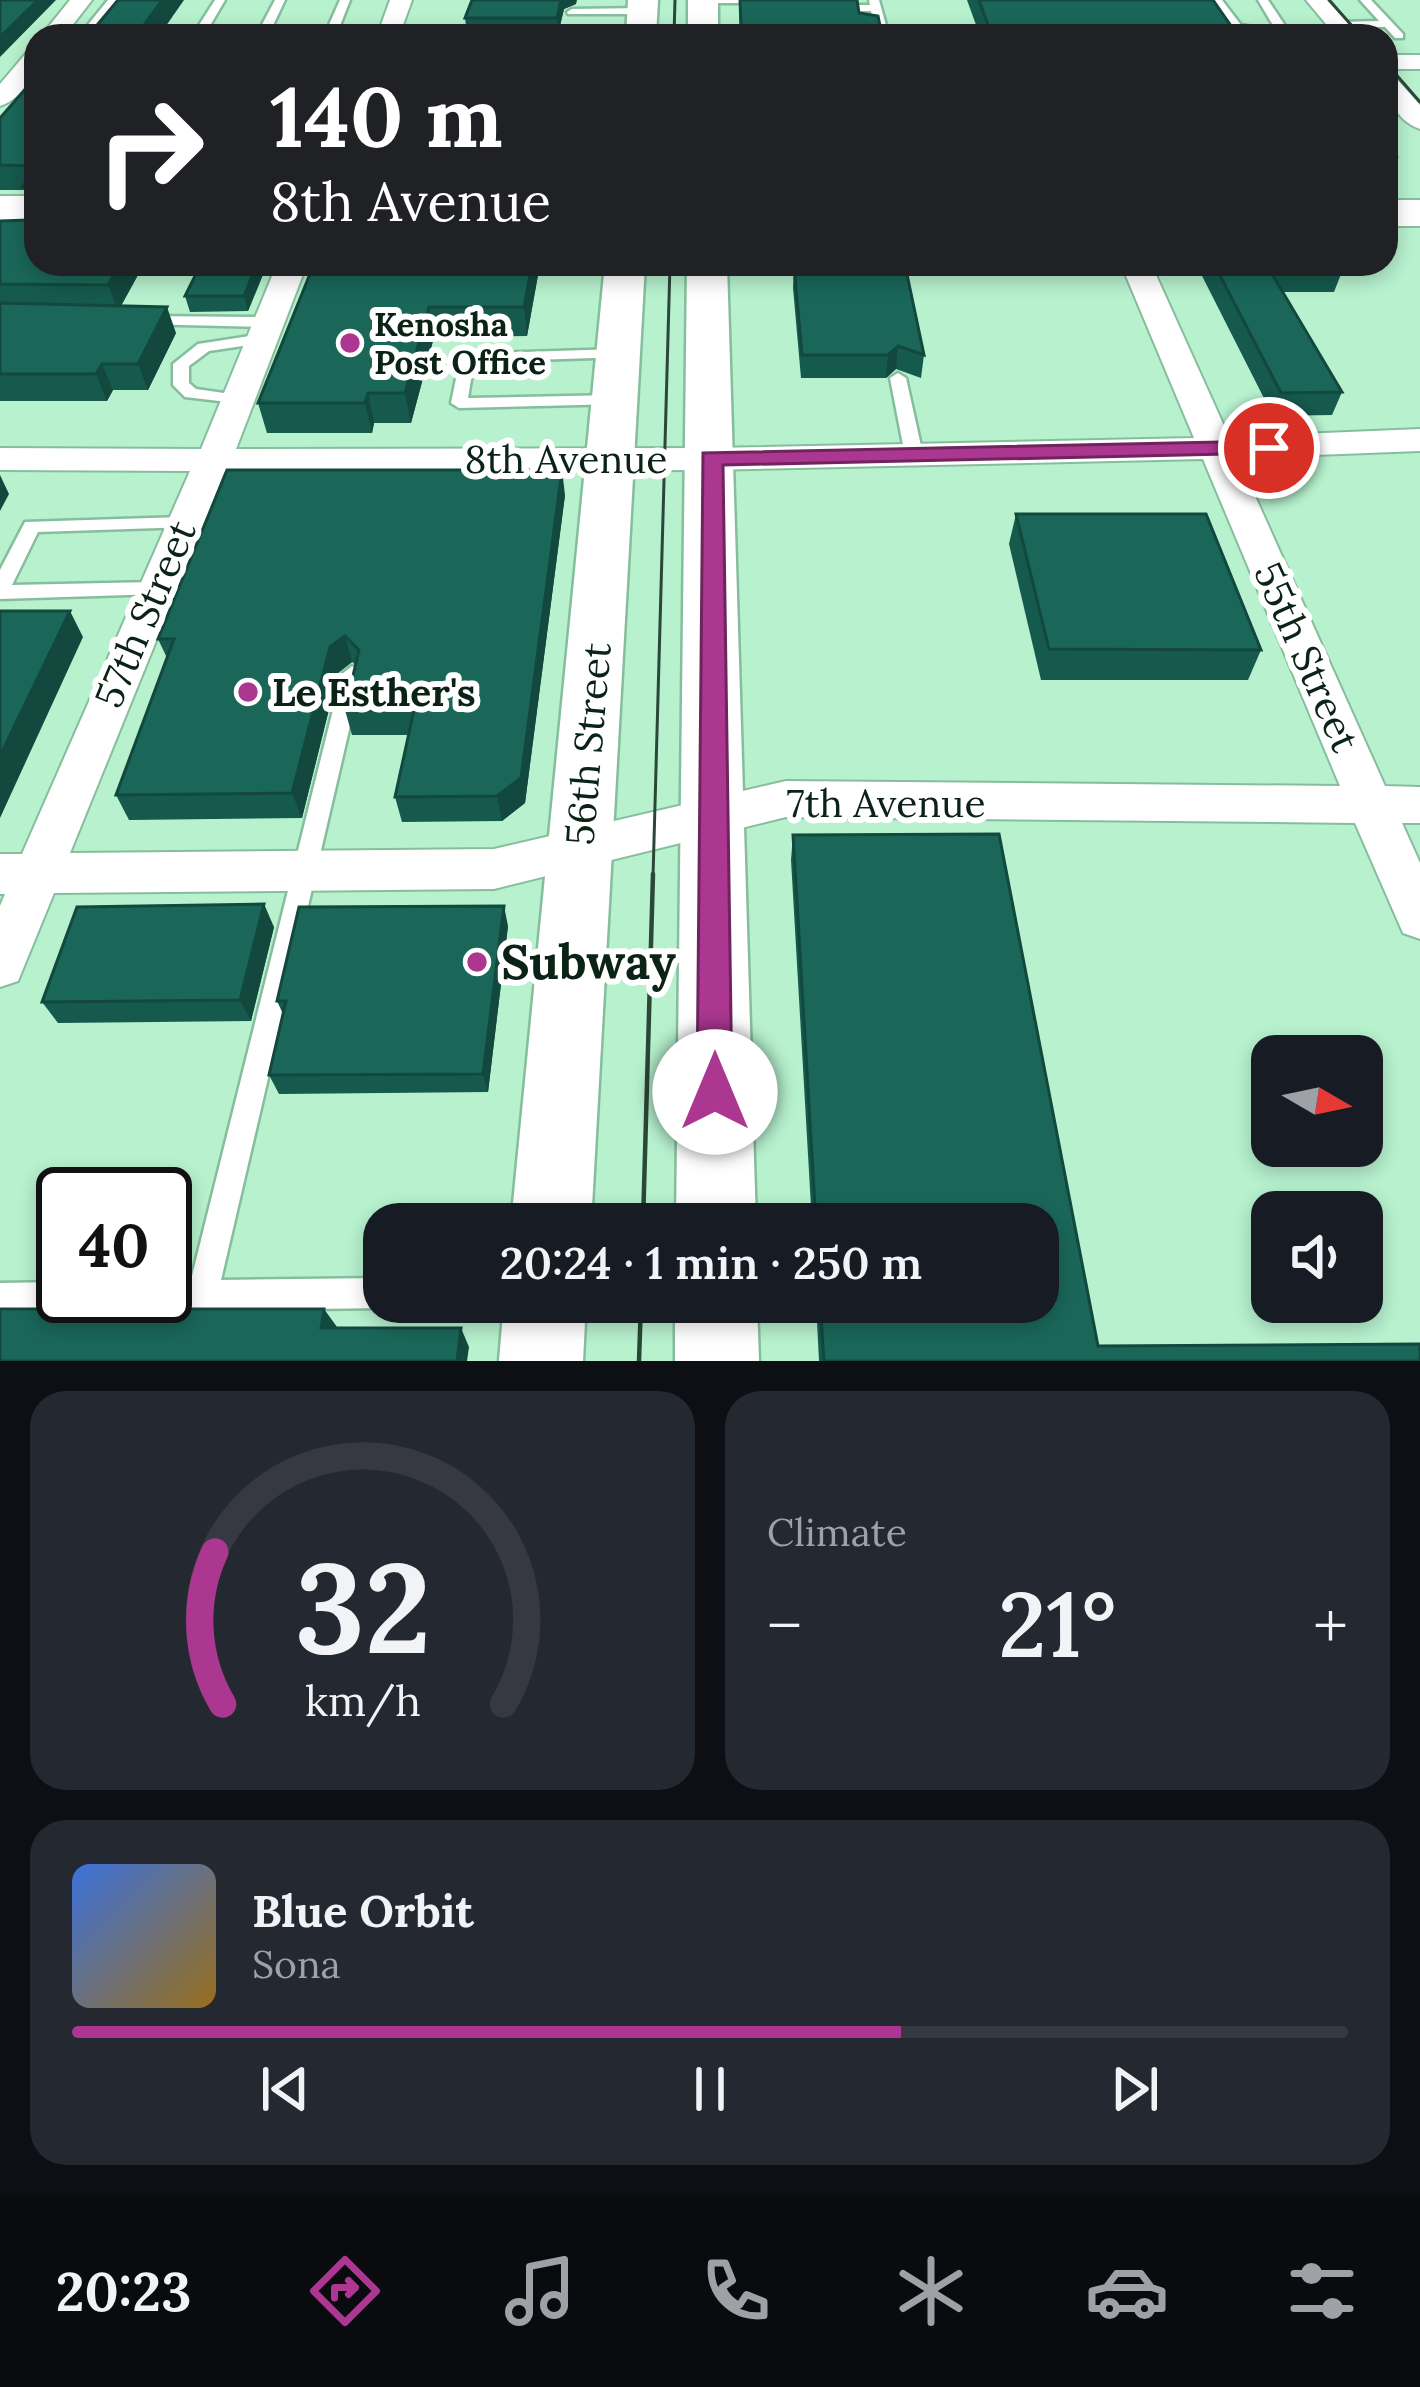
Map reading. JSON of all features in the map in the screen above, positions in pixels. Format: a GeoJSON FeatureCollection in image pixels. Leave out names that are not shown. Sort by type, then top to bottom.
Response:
{"type":"FeatureCollection","features":[{"type":"Feature","properties":{"kind":"street"},"geometry":{"type":"LineString","coordinates":[[62,24],[81,0]]}},
{"type":"Feature","properties":{"kind":"street"},"geometry":{"type":"LineString","coordinates":[[1317,0],[1338,24]]}},
{"type":"Feature","properties":{"kind":"street"},"geometry":{"type":"LineString","coordinates":[[0,99],[24,72]]}},
{"type":"Feature","properties":{"kind":"street"},"geometry":{"type":"LineString","coordinates":[[1398,95],[1420,121]]}},
{"type":"Feature","properties":{"kind":"street","name":"57th Street"},"geometry":{"type":"LineString","coordinates":[[0,965],[19,874],[213,460],[287,276]]}},
{"type":"Feature","properties":{"kind":"street","name":"56th Street"},"geometry":{"type":"LineString","coordinates":[[553,1203],[624,276]]}},
{"type":"Feature","properties":{"kind":"street"},"geometry":{"type":"LineString","coordinates":[[707,276],[716,1203]]}},
{"type":"Feature","properties":{"kind":"street","name":"55th Street"},"geometry":{"type":"LineString","coordinates":[[1141,276],[1420,918]]}},
{"type":"Feature","properties":{"kind":"street","name":"8th Avenue"},"geometry":{"type":"LineString","coordinates":[[0,459],[711,458],[1217,451],[1420,440]]}},
{"type":"Feature","properties":{"kind":"street","name":"7th Avenue"},"geometry":{"type":"LineString","coordinates":[[19,874],[494,869],[786,799],[1420,805]]}},
{"type":"Feature","properties":{"kind":"street"},"geometry":{"type":"LineString","coordinates":[[541,1361],[544,1323]]}},
{"type":"Feature","properties":{"kind":"street"},"geometry":{"type":"LineString","coordinates":[[716,1323],[717,1361]]}},
{"type":"Feature","properties":{"kind":"lane"},"geometry":{"type":"LineString","coordinates":[[94,24],[114,0]]}},
{"type":"Feature","properties":{"kind":"lane"},"geometry":{"type":"LineString","coordinates":[[703,0],[749,0],[766,8]]}},
{"type":"Feature","properties":{"kind":"lane"},"geometry":{"type":"LineString","coordinates":[[1217,0],[1237,24]]}},
{"type":"Feature","properties":{"kind":"lane"},"geometry":{"type":"LineString","coordinates":[[1365,0],[1387,24]]}},
{"type":"Feature","properties":{"kind":"lane"},"geometry":{"type":"LineString","coordinates":[[818,8],[875,4]]}},
{"type":"Feature","properties":{"kind":"lane"},"geometry":{"type":"LineString","coordinates":[[572,12],[642,16]]}},
{"type":"Feature","properties":{"kind":"lane"},"geometry":{"type":"LineString","coordinates":[[134,321],[266,330]]}},
{"type":"Feature","properties":{"kind":"lane"},"geometry":{"type":"LineString","coordinates":[[239,400],[191,393],[181,385],[181,364],[204,347],[266,330]]}},
{"type":"Feature","properties":{"kind":"lane"},"geometry":{"type":"LineString","coordinates":[[467,357],[618,377],[459,403],[467,357]]}},
{"type":"Feature","properties":{"kind":"lane"},"geometry":{"type":"LineString","coordinates":[[898,378],[914,455]]}},
{"type":"Feature","properties":{"kind":"lane"},"geometry":{"type":"LineString","coordinates":[[154,590],[0,590],[32,526],[182,523]]}},
{"type":"Feature","properties":{"kind":"lane"},"geometry":{"type":"LineString","coordinates":[[202,1296],[352,674]]}},
{"type":"Feature","properties":{"kind":"lane"},"geometry":{"type":"LineString","coordinates":[[0,1298],[363,1293]]}},
{"type":"Feature","properties":{"kind":"building"},"geometry":{"type":"Polygon","coordinates":[[[0,0],[38,0],[0,37],[0,0]]]}},
{"type":"Feature","properties":{"kind":"building"},"geometry":{"type":"Polygon","coordinates":[[[118,0],[162,0],[145,24],[98,24],[118,0]]]}},
{"type":"Feature","properties":{"kind":"building"},"geometry":{"type":"Polygon","coordinates":[[[472,0],[561,0],[557,18],[465,18],[472,0]]]}},
{"type":"Feature","properties":{"kind":"building"},"geometry":{"type":"Polygon","coordinates":[[[740,0],[857,0],[859,13],[878,16],[880,24],[741,24],[740,0]]]}},
{"type":"Feature","properties":{"kind":"building"},"geometry":{"type":"Polygon","coordinates":[[[979,0],[1213,0],[1230,24],[988,24],[979,0]]]}},
{"type":"Feature","properties":{"kind":"building"},"geometry":{"type":"Polygon","coordinates":[[[24,91],[24,166],[0,165],[0,118],[24,91]]]}},
{"type":"Feature","properties":{"kind":"building"},"geometry":{"type":"Polygon","coordinates":[[[24,220],[24,276],[113,276],[108,285],[0,284],[0,221],[24,220]]]}},
{"type":"Feature","properties":{"kind":"building"},"geometry":{"type":"Polygon","coordinates":[[[195,276],[252,276],[244,296],[185,296],[195,276]]]}},
{"type":"Feature","properties":{"kind":"building","name":"Kenosha Post Office"},"geometry":{"type":"Polygon","coordinates":[[[309,276],[530,276],[524,307],[429,307],[405,393],[368,393],[365,403],[258,403],[309,276]]]}},
{"type":"Feature","properties":{"kind":"building"},"geometry":{"type":"Polygon","coordinates":[[[795,276],[907,276],[924,355],[898,346],[888,355],[802,355],[795,276]]]}},
{"type":"Feature","properties":{"kind":"building"},"geometry":{"type":"Polygon","coordinates":[[[1220,276],[1273,276],[1342,392],[1281,393],[1220,276]]]}},
{"type":"Feature","properties":{"kind":"building"},"geometry":{"type":"Polygon","coordinates":[[[0,303],[167,307],[138,364],[102,364],[96,374],[0,374],[0,303]]]}},
{"type":"Feature","properties":{"kind":"building"},"geometry":{"type":"Polygon","coordinates":[[[227,470],[562,470],[521,778],[497,796],[395,797],[414,710],[345,710],[359,650],[345,636],[330,647],[292,793],[116,795],[174,639],[158,639],[227,470]]]}},
{"type":"Feature","properties":{"kind":"building"},"geometry":{"type":"Polygon","coordinates":[[[1016,514],[1206,514],[1261,650],[1049,649],[1016,514]]]}},
{"type":"Feature","properties":{"kind":"building"},"geometry":{"type":"Polygon","coordinates":[[[0,611],[70,611],[0,756],[0,611]]]}},
{"type":"Feature","properties":{"kind":"building"},"geometry":{"type":"Polygon","coordinates":[[[999,834],[1098,1346],[1420,1344],[1420,1361],[824,1361],[821,1323],[1059,1323],[1059,1203],[815,1203],[793,835],[999,834]]]}},
{"type":"Feature","properties":{"kind":"building"},"geometry":{"type":"Polygon","coordinates":[[[264,904],[240,1000],[42,1002],[77,907],[264,904]]]}},
{"type":"Feature","properties":{"kind":"building"},"geometry":{"type":"Polygon","coordinates":[[[504,906],[483,1074],[269,1075],[286,1001],[277,1001],[299,907],[504,906]]]}},
{"type":"Feature","properties":{"kind":"building"},"geometry":{"type":"Polygon","coordinates":[[[0,1309],[36,1309],[36,1323],[192,1323],[192,1309],[324,1309],[321,1328],[461,1328],[457,1361],[0,1361],[0,1309]]]}},
{"type":"Feature","properties":{"kind":"tram line"},"geometry":{"type":"LineString","coordinates":[[674,24],[675,0]]}},
{"type":"Feature","properties":{"kind":"tram line"},"geometry":{"type":"LineString","coordinates":[[1329,0],[1350,24]]}},
{"type":"Feature","properties":{"kind":"tram line"},"geometry":{"type":"LineString","coordinates":[[1398,77],[1420,102]]}},
{"type":"Feature","properties":{"kind":"tram line"},"geometry":{"type":"LineString","coordinates":[[653,877],[670,276]]}},
{"type":"Feature","properties":{"kind":"tram line"},"geometry":{"type":"LineString","coordinates":[[644,1203],[653,874]]}},
{"type":"Feature","properties":{"kind":"tram line"},"geometry":{"type":"LineString","coordinates":[[639,1361],[640,1323]]}},
{"type":"Feature","properties":{"kind":"place","name":"Kenosha Post Office"},"geometry":{"type":"Point","coordinates":[350,343]}},
{"type":"Feature","properties":{"kind":"place","name":"Le Esther's"},"geometry":{"type":"Point","coordinates":[248,692]}},
{"type":"Feature","properties":{"kind":"place","name":"Subway"},"geometry":{"type":"Point","coordinates":[477,962]}},
{"type":"Feature","properties":{"kind":"route"},"geometry":{"type":"LineString","coordinates":[[715,1092],[711,458],[1269,448]]}}]}
